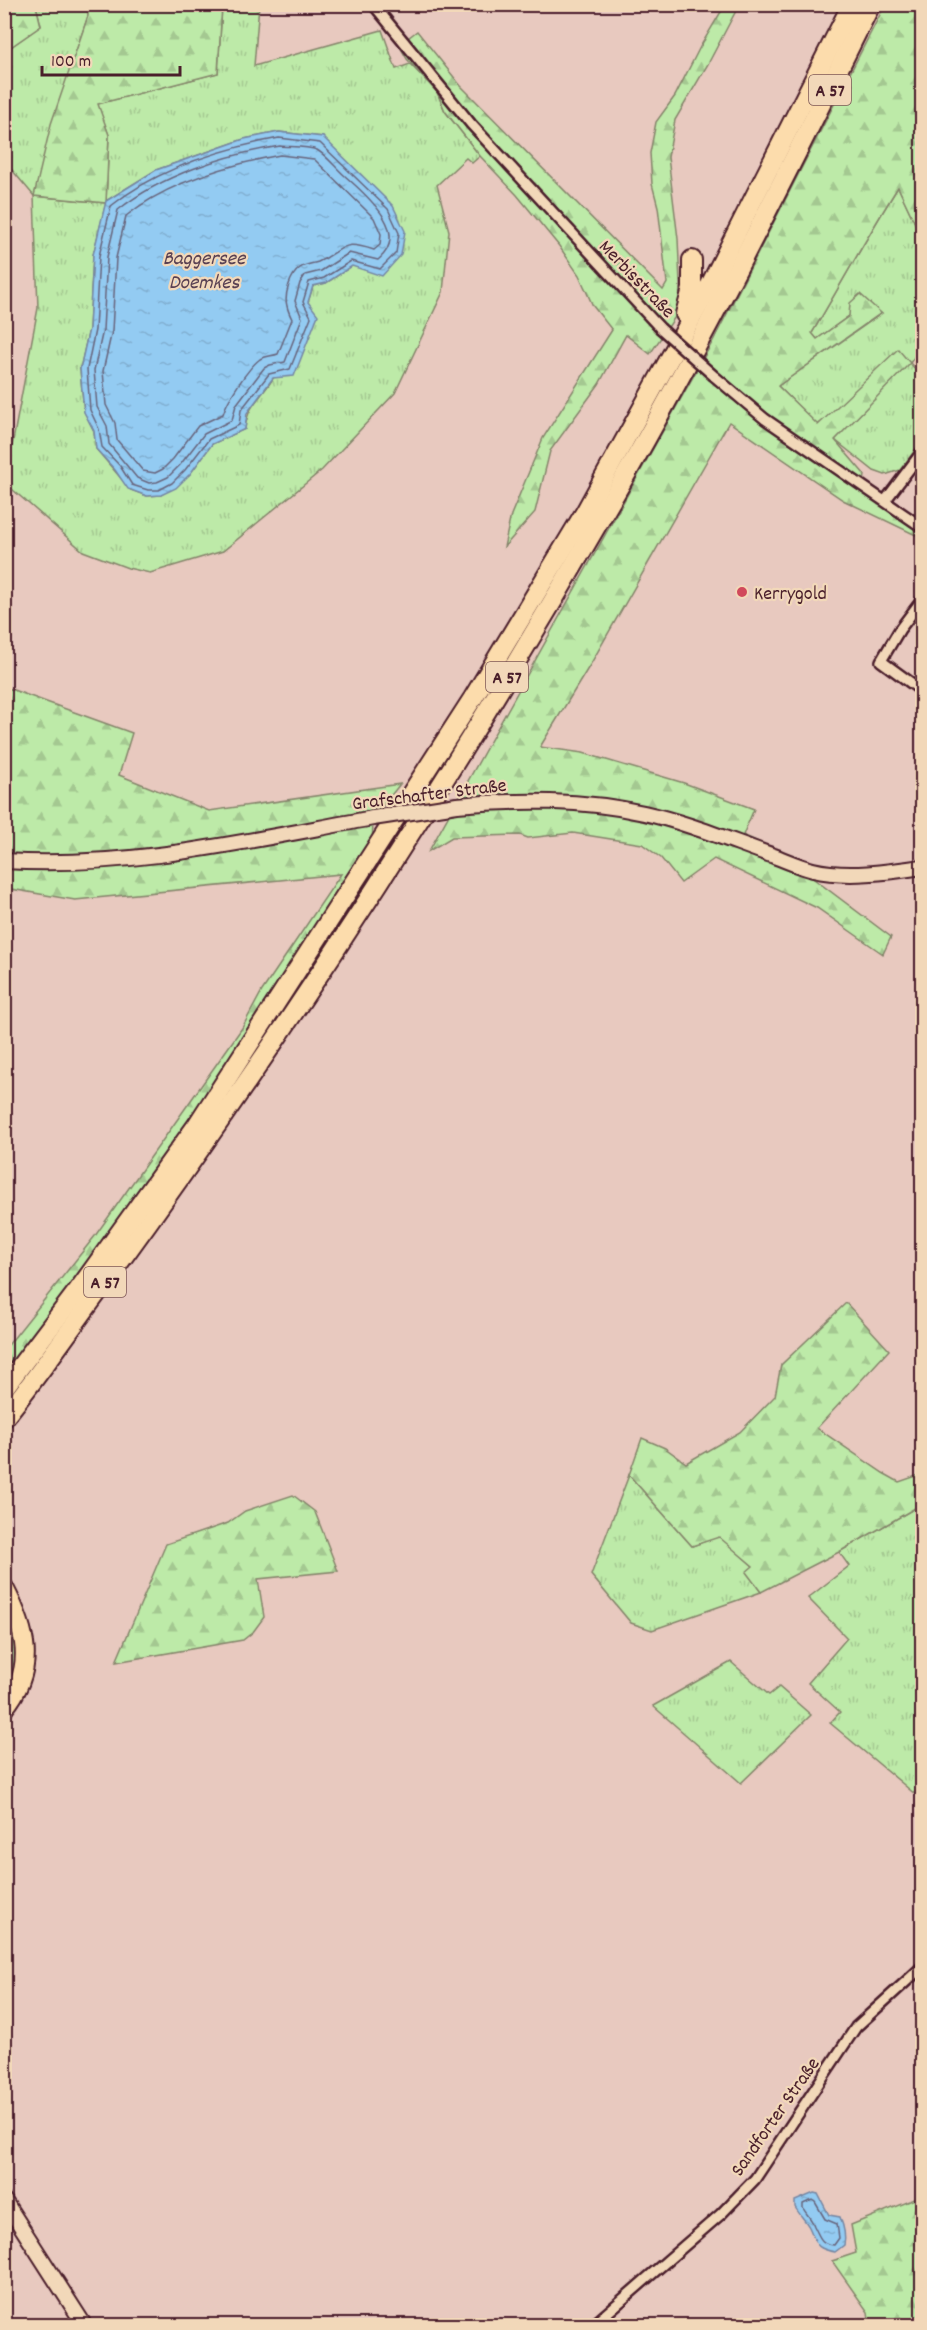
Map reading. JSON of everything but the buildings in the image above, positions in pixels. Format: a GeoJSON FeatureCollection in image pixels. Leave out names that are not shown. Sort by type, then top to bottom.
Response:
{"type":"FeatureCollection","features":[{"type":"Feature","properties":{"kind":"highway","name":"A 57"},"geometry":{"type":"LineString","coordinates":[[4,1388],[79,1289],[210,1105],[472,698],[584,514],[710,285],[852,4]]}},
{"type":"Feature","properties":{"kind":"highway","name":"A 57"},"geometry":{"type":"LineString","coordinates":[[10,1411],[194,1160],[303,1000],[399,853],[491,704],[639,451],[707,327],[787,176],[872,4]]}},
{"type":"Feature","properties":{"kind":"highway"},"geometry":{"type":"LineString","coordinates":[[650,392],[689,306],[692,289],[692,260]]}},
{"type":"Feature","properties":{"kind":"highway"},"geometry":{"type":"LineString","coordinates":[[4,1427],[10,1411]]}},
{"type":"Feature","properties":{"kind":"highway"},"geometry":{"type":"LineString","coordinates":[[4,1588],[16,1610],[26,1642],[25,1665],[20,1684],[4,1708]]}},
{"type":"Feature","properties":{"kind":"street","name":"Merbisstraße"},"geometry":{"type":"LineString","coordinates":[[373,4],[471,124],[660,328],[765,419],[922,527]]}},
{"type":"Feature","properties":{"kind":"street"},"geometry":{"type":"LineString","coordinates":[[885,501],[922,452]]}},
{"type":"Feature","properties":{"kind":"street"},"geometry":{"type":"LineString","coordinates":[[922,600],[900,629],[881,661],[922,691]]}},
{"type":"Feature","properties":{"kind":"street","name":"Grafschafter Straße"},"geometry":{"type":"LineString","coordinates":[[4,861],[60,862],[142,858],[457,805],[526,801],[583,804],[643,813],[717,835],[814,870],[858,873],[890,872],[922,867]]}},
{"type":"Feature","properties":{"kind":"street","name":"Sandforter Straße"},"geometry":{"type":"LineString","coordinates":[[592,2325],[721,2214],[755,2179],[856,2027],[922,1967]]}},
{"type":"Feature","properties":{"kind":"street"},"geometry":{"type":"LineString","coordinates":[[4,2200],[86,2325]]}},
{"type":"Feature","properties":{"kind":"green space"},"geometry":{"type":"Polygon","coordinates":[[[5,4],[36,5],[41,26],[5,51],[5,4]]]}},
{"type":"Feature","properties":{"kind":"green space"},"geometry":{"type":"Polygon","coordinates":[[[36,5],[88,5],[88,16],[72,63],[34,196],[12,170],[5,180],[5,51],[41,26],[36,5]]]}},
{"type":"Feature","properties":{"kind":"green space"},"geometry":{"type":"Polygon","coordinates":[[[88,5],[222,5],[218,73],[98,104],[109,135],[106,203],[34,196],[51,124],[88,16],[88,5]]]}},
{"type":"Feature","properties":{"kind":"green space"},"geometry":{"type":"Polygon","coordinates":[[[222,5],[259,5],[254,66],[382,30],[396,69],[410,64],[437,92],[445,111],[480,156],[472,163],[466,158],[437,185],[449,231],[443,292],[395,393],[322,470],[223,551],[150,573],[128,568],[83,551],[5,483],[38,308],[34,196],[106,203],[93,255],[89,329],[80,369],[84,411],[94,431],[96,449],[131,490],[147,496],[161,495],[190,474],[212,444],[245,429],[252,407],[274,377],[291,344],[313,286],[326,283],[352,266],[323,137],[279,132],[244,139],[156,170],[106,201],[109,135],[97,104],[218,73],[222,5]]]}},
{"type":"Feature","properties":{"kind":"green space"},"geometry":{"type":"Polygon","coordinates":[[[725,5],[739,5],[675,120],[668,157],[678,239],[679,311],[650,354],[626,335],[599,384],[550,451],[535,512],[504,547],[511,515],[543,438],[612,330],[593,306],[579,275],[559,246],[517,195],[480,156],[445,111],[437,92],[407,59],[399,45],[417,31],[461,86],[663,290],[667,283],[658,207],[652,184],[650,153],[656,122],[675,96],[725,5]]]}},
{"type":"Feature","properties":{"kind":"green space"},"geometry":{"type":"Polygon","coordinates":[[[885,5],[922,5],[922,238],[898,187],[812,333],[817,339],[849,316],[850,303],[860,294],[881,313],[778,386],[818,425],[898,349],[910,363],[835,440],[865,475],[864,483],[922,529],[922,538],[843,500],[729,422],[590,665],[540,747],[583,753],[684,783],[754,809],[743,835],[774,849],[891,937],[883,954],[817,908],[714,859],[681,883],[661,858],[642,844],[573,833],[528,838],[520,835],[452,837],[429,851],[713,341],[885,5]]]}},
{"type":"Feature","properties":{"kind":"green space"},"geometry":{"type":"Polygon","coordinates":[[[898,187],[922,238],[922,346],[910,363],[922,377],[922,441],[900,470],[885,475],[874,471],[835,440],[909,363],[817,425],[778,386],[881,314],[849,316],[817,339],[812,333],[898,187]]]}},
{"type":"Feature","properties":{"kind":"green space"},"geometry":{"type":"Polygon","coordinates":[[[5,687],[132,733],[119,775],[209,811],[400,784],[373,818],[372,853],[283,997],[74,1286],[5,1372],[5,1349],[95,1236],[242,1028],[262,991],[341,874],[75,900],[5,888],[5,687]]]}},
{"type":"Feature","properties":{"kind":"green space"},"geometry":{"type":"Polygon","coordinates":[[[846,1303],[889,1350],[817,1428],[899,1482],[922,1474],[922,1504],[839,1552],[761,1592],[746,1572],[753,1566],[719,1537],[692,1546],[629,1475],[642,1438],[665,1448],[686,1463],[740,1432],[775,1396],[781,1365],[846,1303]]]}},
{"type":"Feature","properties":{"kind":"green space"},"geometry":{"type":"Polygon","coordinates":[[[629,1475],[692,1546],[719,1536],[754,1567],[747,1572],[761,1592],[652,1630],[631,1623],[591,1575],[629,1475]]]}},
{"type":"Feature","properties":{"kind":"green space"},"geometry":{"type":"Polygon","coordinates":[[[293,1495],[315,1512],[338,1571],[258,1579],[264,1617],[253,1632],[243,1640],[116,1662],[166,1544],[228,1523],[245,1511],[293,1495]]]}},
{"type":"Feature","properties":{"kind":"green space"},"geometry":{"type":"Polygon","coordinates":[[[922,1504],[922,1800],[830,1723],[840,1712],[808,1683],[847,1638],[808,1598],[849,1566],[839,1552],[922,1504]]]}},
{"type":"Feature","properties":{"kind":"green space"},"geometry":{"type":"Polygon","coordinates":[[[4,1596],[11,1611],[19,1671],[5,1700],[6,1661],[4,1596]]]}},
{"type":"Feature","properties":{"kind":"green space"},"geometry":{"type":"Polygon","coordinates":[[[731,1662],[769,1695],[779,1687],[811,1715],[741,1783],[653,1706],[731,1662]]]}},
{"type":"Feature","properties":{"kind":"green space"},"geometry":{"type":"Polygon","coordinates":[[[922,2196],[922,2325],[870,2325],[868,2312],[832,2261],[856,2253],[851,2225],[922,2196]]]}},
{"type":"Feature","properties":{"kind":"water","name":"Baggersee Doemkes"},"geometry":{"type":"Polygon","coordinates":[[[279,132],[323,137],[393,206],[405,231],[401,255],[382,276],[352,266],[326,283],[313,286],[308,302],[318,315],[294,376],[273,378],[247,413],[245,429],[212,444],[190,474],[176,488],[161,495],[147,496],[128,489],[96,449],[94,431],[84,412],[80,369],[89,329],[93,255],[106,201],[156,170],[244,139],[279,132]]]}},
{"type":"Feature","properties":{"kind":"water"},"geometry":{"type":"Polygon","coordinates":[[[814,2193],[818,2194],[829,2215],[840,2217],[844,2228],[844,2245],[835,2252],[823,2249],[817,2244],[809,2227],[795,2207],[795,2201],[814,2193]]]}},
{"type":"Feature","properties":{"kind":"place","name":"Kerrygold"},"geometry":{"type":"Point","coordinates":[742,592]}}]}
